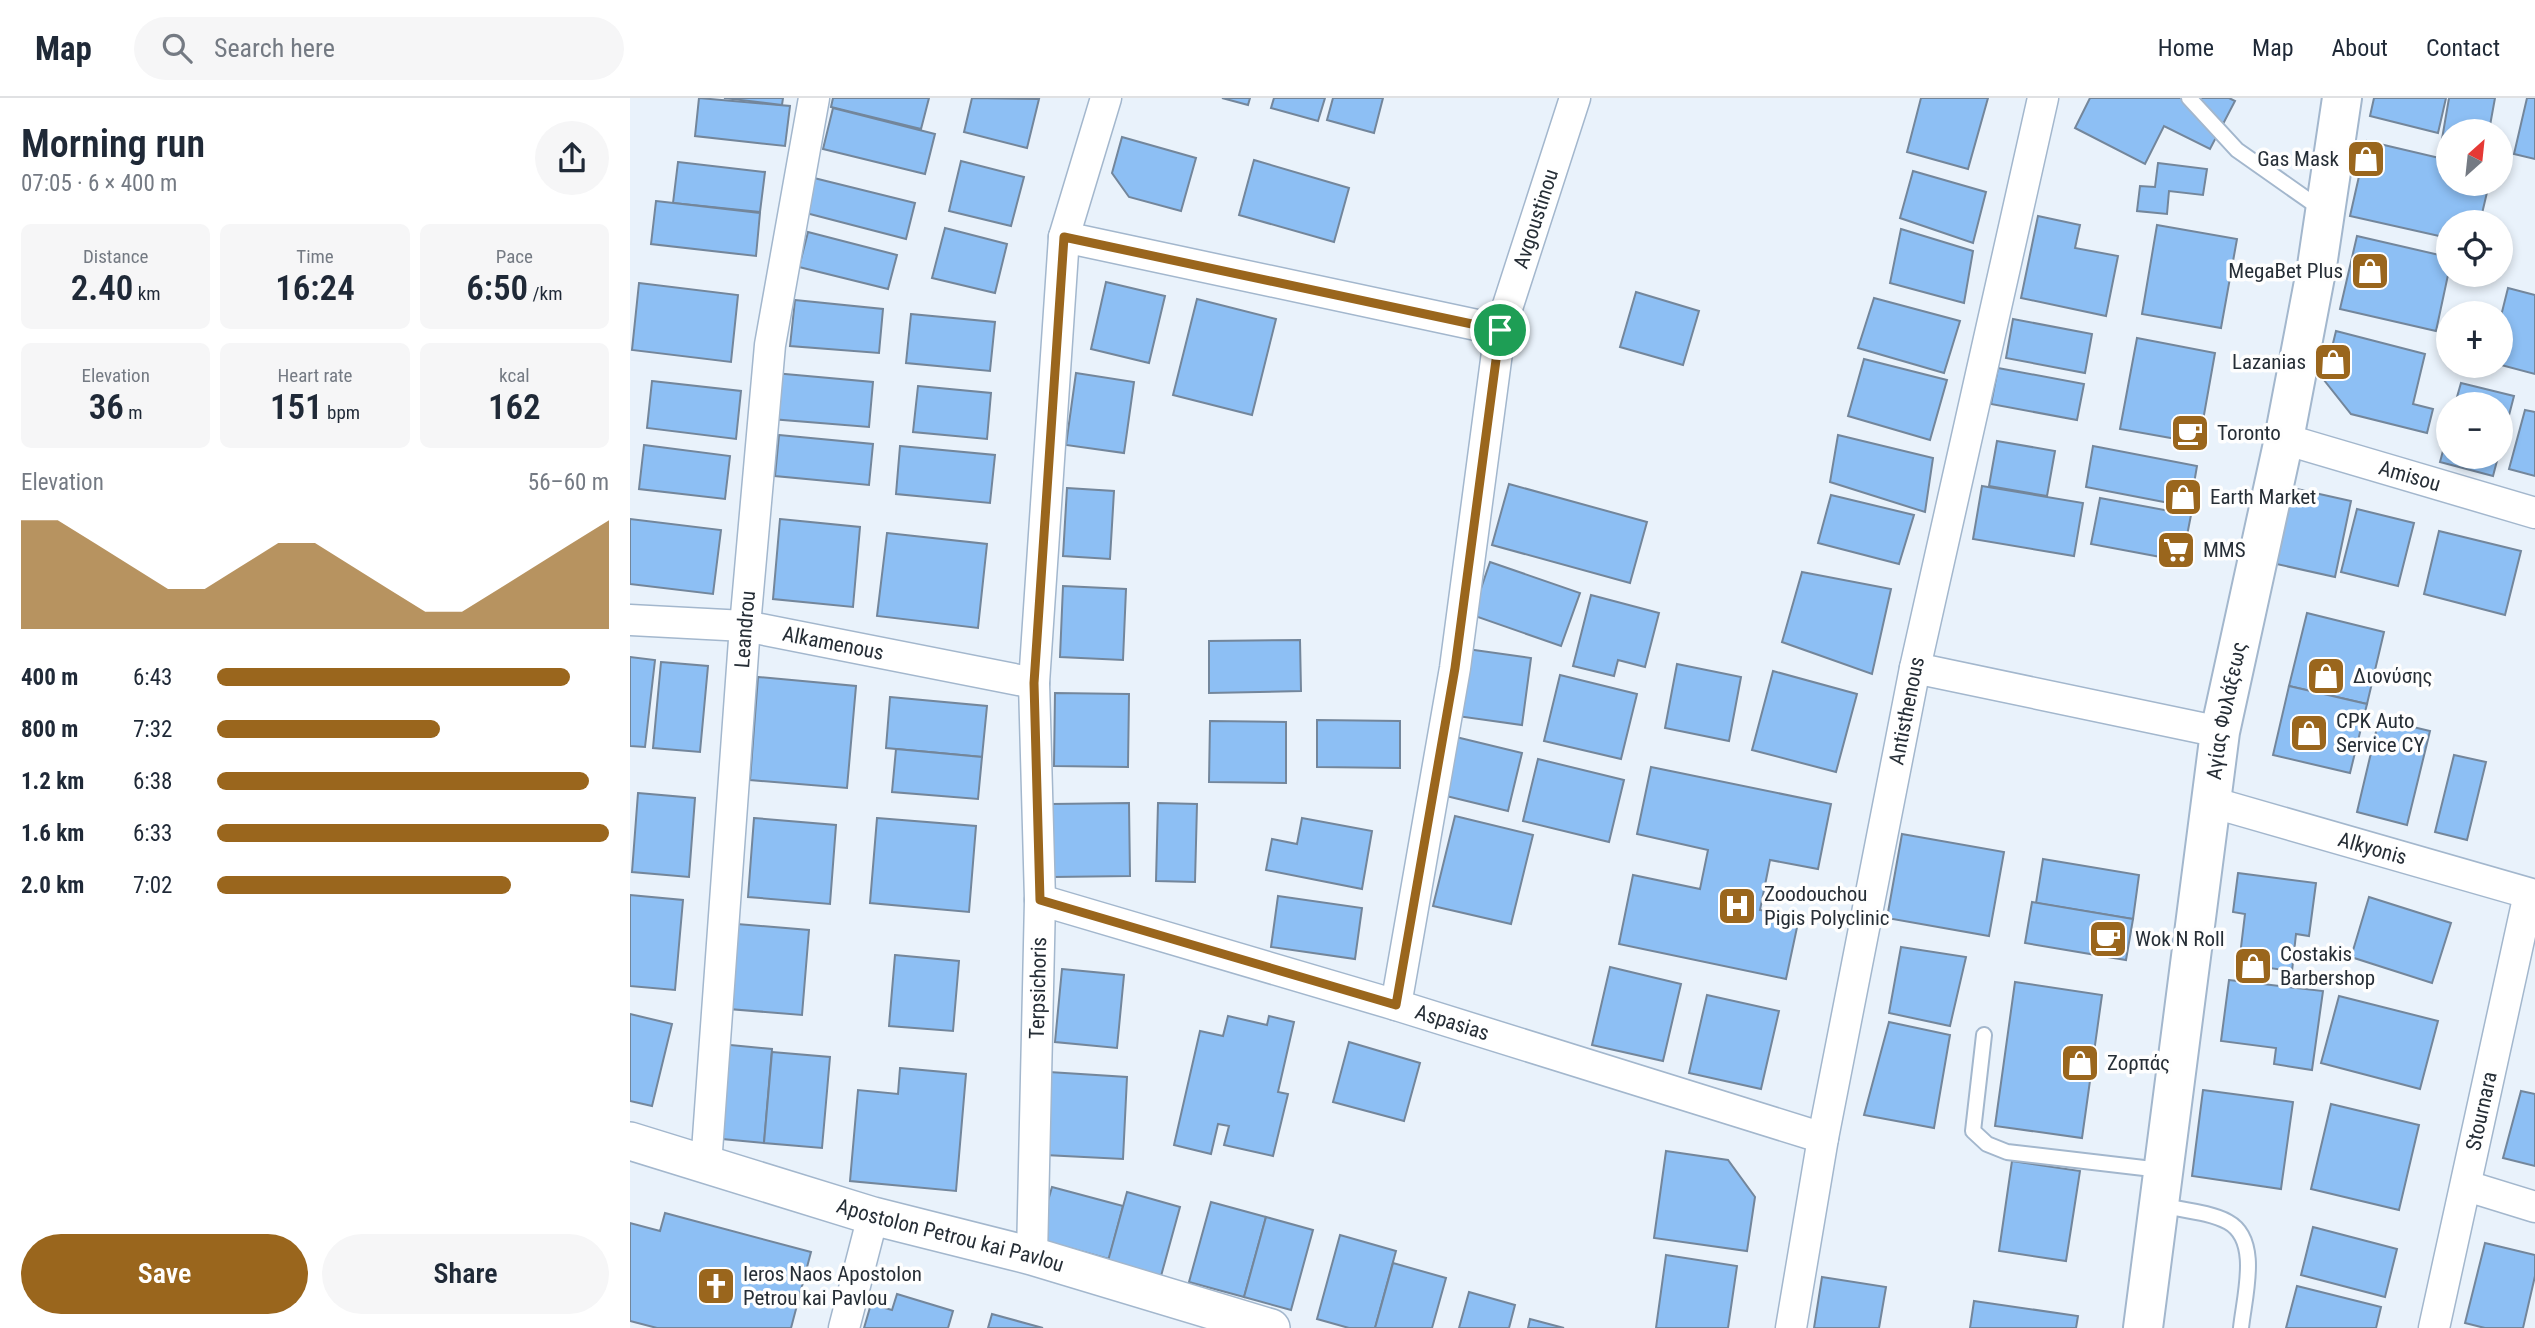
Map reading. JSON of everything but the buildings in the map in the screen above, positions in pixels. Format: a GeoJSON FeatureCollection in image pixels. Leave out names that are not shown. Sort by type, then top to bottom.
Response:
{"type":"FeatureCollection","features":[{"type":"Feature","properties":{"kind":"main road","name":"Αγίας Φυλάξεως"},"geometry":{"type":"LineString","coordinates":[[2143,1328],[2220,732],[2284,439],[2325,212],[2342,98]]}},
{"type":"Feature","properties":{"kind":"street","name":"Leandrou"},"geometry":{"type":"LineString","coordinates":[[706,1165],[745,626],[770,345],[814,98]]}},
{"type":"Feature","properties":{"kind":"street","name":"Terpsichoris"},"geometry":{"type":"LineString","coordinates":[[1032,1256],[1040,900],[1034,683],[1064,237],[1106,98]]}},
{"type":"Feature","properties":{"kind":"street","name":"Avgoustinou"},"geometry":{"type":"LineString","coordinates":[[1396,1005],[1455,668],[1500,330],[1575,98]]}},
{"type":"Feature","properties":{"kind":"street","name":"Antisthenous"},"geometry":{"type":"LineString","coordinates":[[1791,1328],[1823,1138],[1915,668],[2043,98]]}},
{"type":"Feature","properties":{"kind":"street"},"geometry":{"type":"LineString","coordinates":[[1064,237],[1500,330]]}},
{"type":"Feature","properties":{"kind":"street","name":"Amisou"},"geometry":{"type":"LineString","coordinates":[[2284,439],[2535,513]]}},
{"type":"Feature","properties":{"kind":"street","name":"Alkamenous"},"geometry":{"type":"LineString","coordinates":[[630,620],[745,626],[1034,683]]}},
{"type":"Feature","properties":{"kind":"street"},"geometry":{"type":"LineString","coordinates":[[1915,668],[2220,732]]}},
{"type":"Feature","properties":{"kind":"street","name":"Alkyonis"},"geometry":{"type":"LineString","coordinates":[[2211,802],[2532,895]]}},
{"type":"Feature","properties":{"kind":"street","name":"Stournara"},"geometry":{"type":"LineString","coordinates":[[2434,1328],[2532,895]]}},
{"type":"Feature","properties":{"kind":"street","name":"Aspasias"},"geometry":{"type":"LineString","coordinates":[[1040,900],[1396,1005],[1823,1138]]}},
{"type":"Feature","properties":{"kind":"street","name":"Apostolon Petrou kai Pavlou"},"geometry":{"type":"LineString","coordinates":[[630,1142],[873,1216],[1032,1256],[1271,1328]]}},
{"type":"Feature","properties":{"kind":"street"},"geometry":{"type":"LineString","coordinates":[[2467,1185],[2535,1207]]}},
{"type":"Feature","properties":{"kind":"street"},"geometry":{"type":"LineString","coordinates":[[844,1328],[873,1216]]}},
{"type":"Feature","properties":{"kind":"lane"},"geometry":{"type":"LineString","coordinates":[[2189,98],[2236,150],[2325,212]]}},
{"type":"Feature","properties":{"kind":"lane"},"geometry":{"type":"LineString","coordinates":[[1984,1035],[1973,1131],[1987,1144],[2007,1152],[2161,1187],[2227,1221],[2239,1230],[2248,1248],[2242,1328]]}},
{"type":"Feature","properties":{"kind":"place","name":"Gas Mask"},"geometry":{"type":"Point","coordinates":[2366,159]}},
{"type":"Feature","properties":{"kind":"place","name":"MegaBet Plus"},"geometry":{"type":"Point","coordinates":[2370,271]}},
{"type":"Feature","properties":{"kind":"place","name":"Lazanias"},"geometry":{"type":"Point","coordinates":[2333,362]}},
{"type":"Feature","properties":{"kind":"place","name":"Toronto"},"geometry":{"type":"Point","coordinates":[2190,433]}},
{"type":"Feature","properties":{"kind":"place","name":"Earth Market"},"geometry":{"type":"Point","coordinates":[2183,497]}},
{"type":"Feature","properties":{"kind":"place","name":"MMS"},"geometry":{"type":"Point","coordinates":[2176,550]}},
{"type":"Feature","properties":{"kind":"place","name":"Διονύσης"},"geometry":{"type":"Point","coordinates":[2326,676]}},
{"type":"Feature","properties":{"kind":"place","name":"CPK Auto Service CY"},"geometry":{"type":"Point","coordinates":[2309,733]}},
{"type":"Feature","properties":{"kind":"place","name":"Zoodouchou Pigis Polyclinic"},"geometry":{"type":"Point","coordinates":[1737,906]}},
{"type":"Feature","properties":{"kind":"place","name":"Wok N Roll"},"geometry":{"type":"Point","coordinates":[2108,939]}},
{"type":"Feature","properties":{"kind":"place","name":"Costakis Barbershop"},"geometry":{"type":"Point","coordinates":[2253,966]}},
{"type":"Feature","properties":{"kind":"place","name":"Ζορπάς"},"geometry":{"type":"Point","coordinates":[2080,1063]}},
{"type":"Feature","properties":{"kind":"place","name":"Ieros Naos Apostolon Petrou kai Pavlou"},"geometry":{"type":"Point","coordinates":[716,1286]}},
{"type":"Feature","properties":{"kind":"route"},"geometry":{"type":"LineString","coordinates":[[1064,237],[1500,330],[1455,668],[1396,1005],[1040,900],[1034,683],[1064,237]]}}]}
